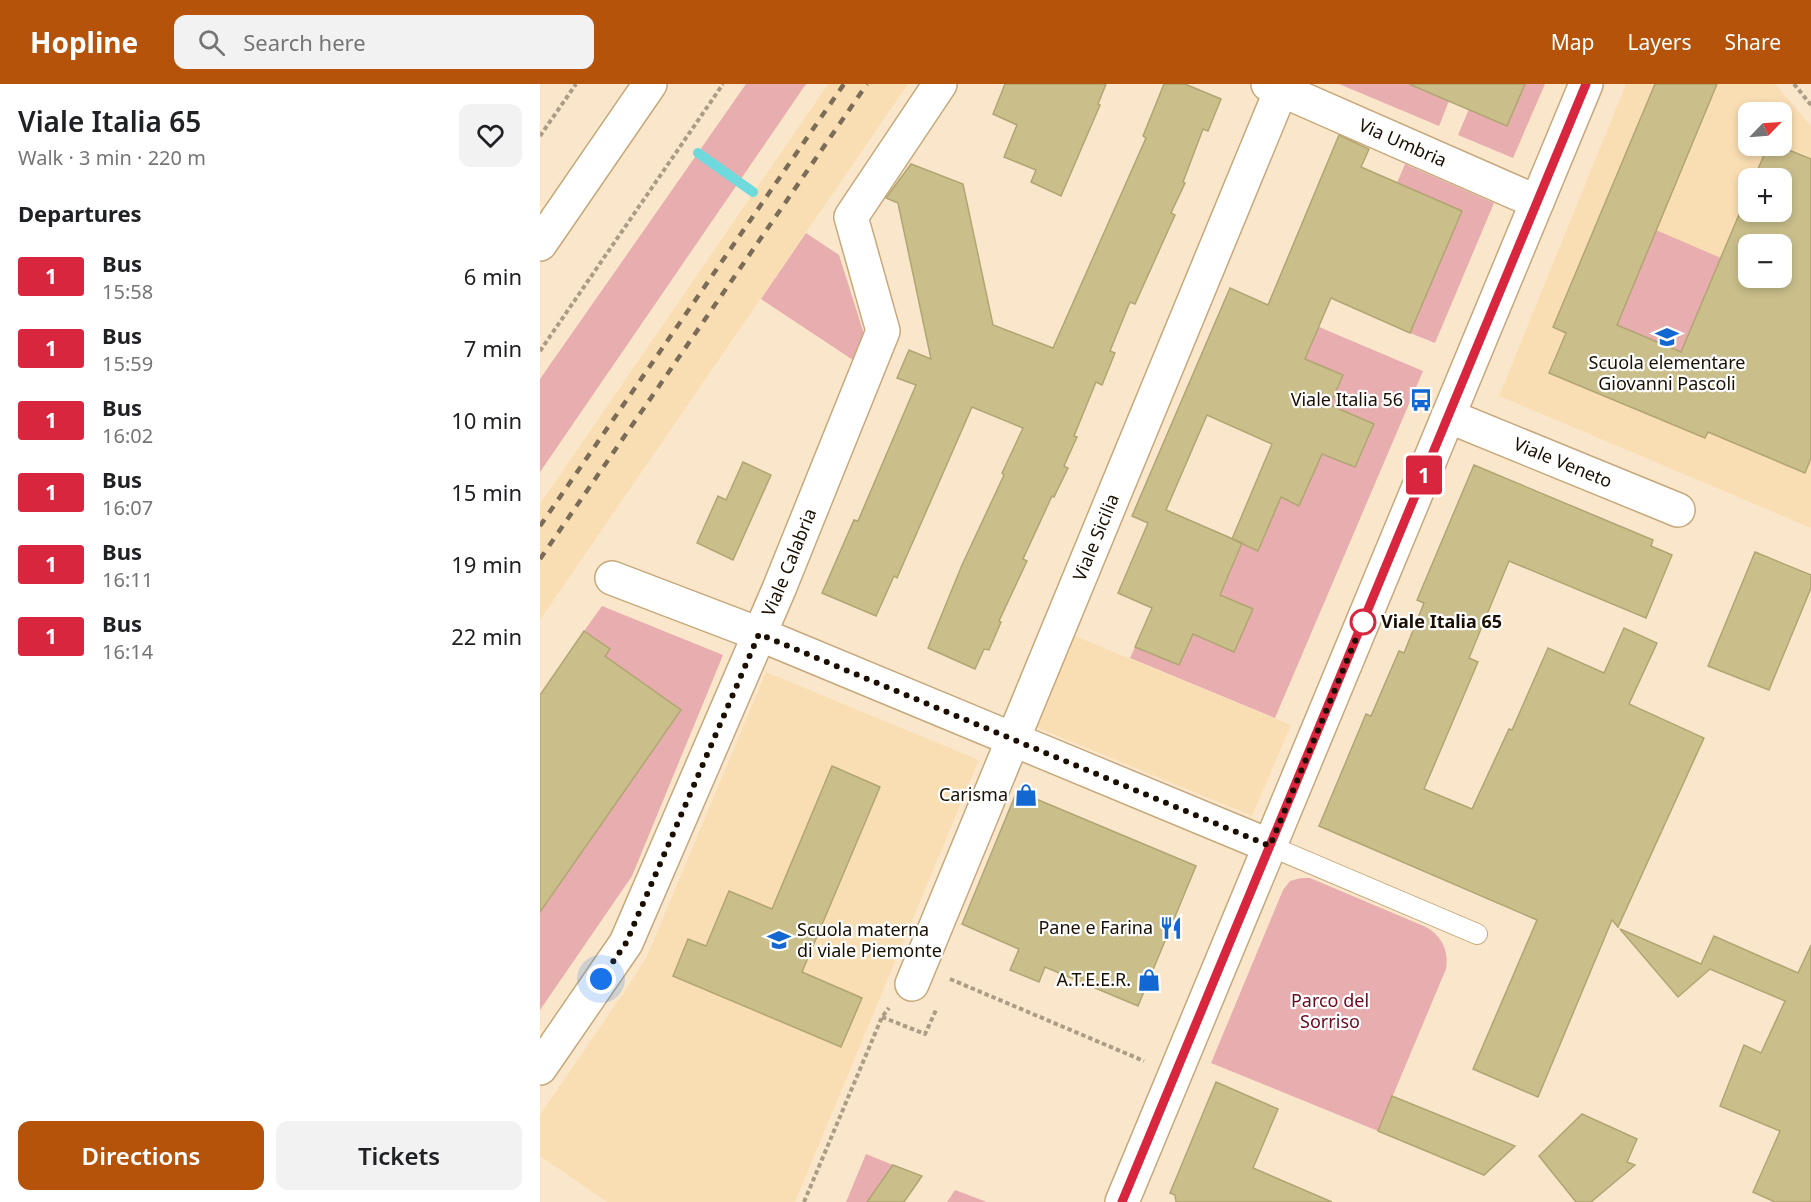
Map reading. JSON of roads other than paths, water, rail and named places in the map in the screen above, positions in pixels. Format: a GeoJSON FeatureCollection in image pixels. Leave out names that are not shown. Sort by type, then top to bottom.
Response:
{"type":"FeatureCollection","features":[{"type":"Feature","properties":{"kind":"street"},"geometry":{"type":"LineString","coordinates":[[540,244],[650,84]]}},
{"type":"Feature","properties":{"kind":"street","name":"Viale Calabria"},"geometry":{"type":"LineString","coordinates":[[540,1068],[626,943],[759,634],[883,332],[852,217],[940,84]]}},
{"type":"Feature","properties":{"kind":"street"},"geometry":{"type":"LineString","coordinates":[[1122,1202],[1586,84]]}},
{"type":"Feature","properties":{"kind":"street","name":"Via Umbria"},"geometry":{"type":"LineString","coordinates":[[1275,87],[1537,202]]}},
{"type":"Feature","properties":{"kind":"street","name":"Viale Sicilia"},"geometry":{"type":"LineString","coordinates":[[912,984],[1013,740],[1275,87]]}},
{"type":"Feature","properties":{"kind":"street","name":"Viale Veneto"},"geometry":{"type":"LineString","coordinates":[[1448,416],[1678,510]]}},
{"type":"Feature","properties":{"kind":"street"},"geometry":{"type":"LineString","coordinates":[[612,578],[759,634],[1270,846]]}},
{"type":"Feature","properties":{"kind":"lane"},"geometry":{"type":"LineString","coordinates":[[1270,846],[1477,934]]}},
{"type":"Feature","properties":{"kind":"waterway"},"geometry":{"type":"LineString","coordinates":[[698,153],[753,192]]}},
{"type":"Feature","properties":{"kind":"railway"},"geometry":{"type":"LineString","coordinates":[[540,526],[844,84]]}},
{"type":"Feature","properties":{"kind":"railway"},"geometry":{"type":"LineString","coordinates":[[540,559],[867,84]]}},
{"type":"Feature","properties":{"kind":"place","name":"Scuola elementare Giovanni Pascoli"},"geometry":{"type":"Point","coordinates":[1667,337]}},
{"type":"Feature","properties":{"kind":"place","name":"Viale Italia 56"},"geometry":{"type":"Point","coordinates":[1421,400]}},
{"type":"Feature","properties":{"kind":"place","name":"Viale Italia 65"},"geometry":{"type":"Point","coordinates":[1363,622]}},
{"type":"Feature","properties":{"kind":"place","name":"Carisma"},"geometry":{"type":"Point","coordinates":[1026,795]}},
{"type":"Feature","properties":{"kind":"place","name":"Pane e Farina"},"geometry":{"type":"Point","coordinates":[1171,928]}},
{"type":"Feature","properties":{"kind":"place","name":"Scuola materna di viale Piemonte"},"geometry":{"type":"Point","coordinates":[779,940]}},
{"type":"Feature","properties":{"kind":"place","name":"A.T.E.E.R."},"geometry":{"type":"Point","coordinates":[1149,980]}},
{"type":"Feature","properties":{"kind":"park label","name":"Parco del Sorriso"},"geometry":{"type":"Point","coordinates":[1330,1011]}}]}
